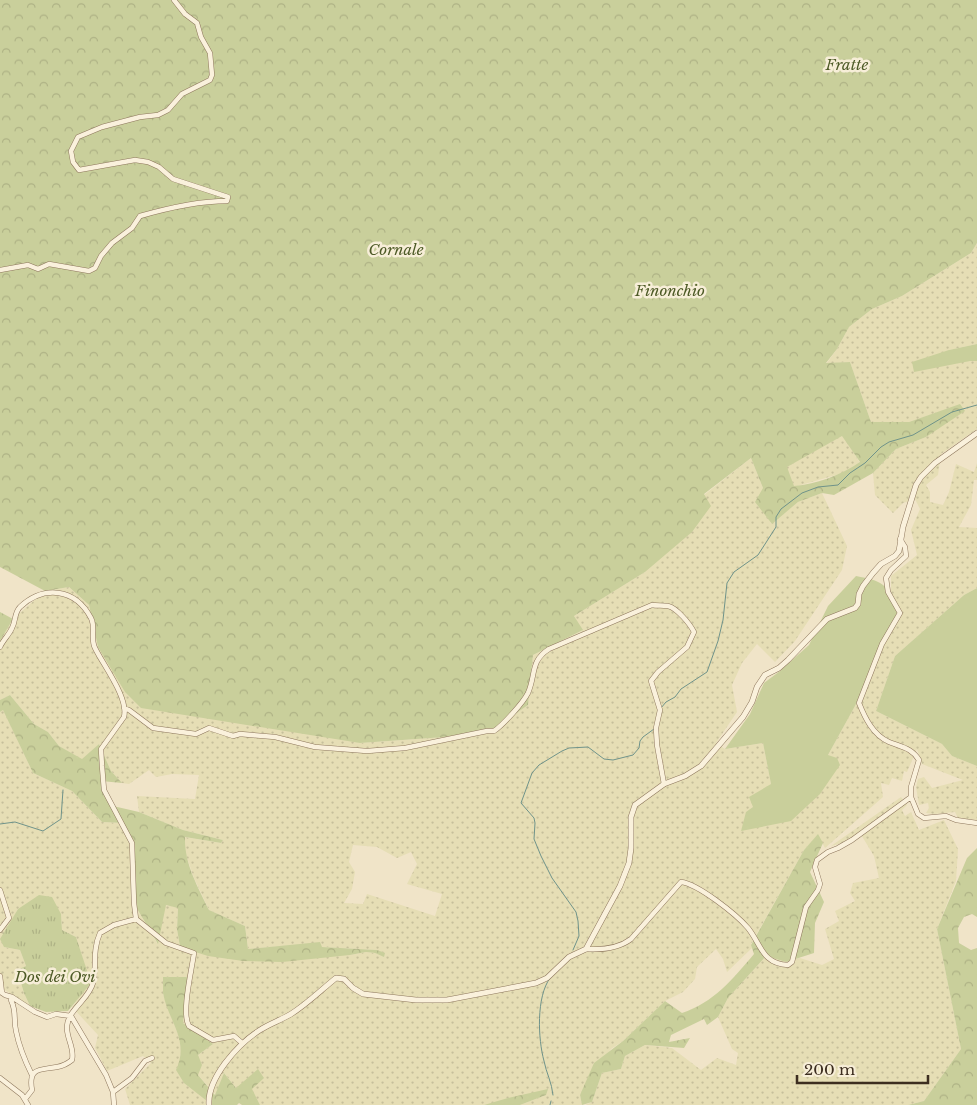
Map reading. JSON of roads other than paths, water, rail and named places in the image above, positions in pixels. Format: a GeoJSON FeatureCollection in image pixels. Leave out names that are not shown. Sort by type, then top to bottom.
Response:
{"type":"FeatureCollection","features":[{"type":"Feature","properties":{"kind":"street"},"geometry":{"type":"LineString","coordinates":[[0,270],[28,265],[38,269],[49,264],[89,271],[95,268],[101,256],[112,243],[132,228],[140,216],[180,207],[227,201],[228,197],[199,189],[174,179],[159,167],[148,162],[135,160],[79,170],[73,162],[72,151],[75,142],[84,134],[129,120],[163,113],[182,94],[210,80],[212,63],[210,53],[201,37],[197,23],[185,14],[174,0]]}},
{"type":"Feature","properties":{"kind":"street"},"geometry":{"type":"LineString","coordinates":[[586,949],[620,886],[629,863],[632,848],[631,817],[635,805],[664,784],[685,776],[701,766],[743,717],[752,702],[757,687],[765,676],[788,660],[827,619],[855,608],[863,586],[873,573],[881,564],[895,556],[899,551],[900,539],[916,485],[935,463],[977,433]]}},
{"type":"Feature","properties":{"kind":"street"},"geometry":{"type":"LineString","coordinates":[[900,539],[905,547],[906,556],[891,570],[886,578],[888,592],[900,612],[882,644],[859,703],[864,718],[881,737],[914,752],[919,760],[912,780],[911,796],[916,811],[924,818],[946,816],[956,820],[977,823]]}},
{"type":"Feature","properties":{"kind":"street"},"geometry":{"type":"LineString","coordinates":[[0,647],[12,630],[14,616],[19,608],[37,596],[60,592],[69,595],[91,618],[94,646],[106,666],[124,708],[124,717],[102,749],[102,766],[104,790],[132,843],[136,919],[166,943],[194,953],[187,997],[186,1019],[189,1026],[213,1040],[234,1036],[242,1043]]}},
{"type":"Feature","properties":{"kind":"street"},"geometry":{"type":"LineString","coordinates":[[124,708],[153,728],[196,734],[209,728],[233,736],[240,734],[275,737],[328,749],[367,751],[405,748],[486,730],[494,732],[523,701],[531,682],[535,663],[542,654],[549,649],[652,605],[667,606],[671,607],[690,623],[694,632],[686,647],[651,680],[660,710],[656,728],[664,784]]}},
{"type":"Feature","properties":{"kind":"street"},"geometry":{"type":"LineString","coordinates":[[209,1105],[210,1093],[214,1082],[242,1043],[260,1030],[292,1014],[336,978],[344,979],[363,994],[416,1000],[447,1000],[543,981],[569,957],[586,949],[611,948],[624,944],[631,939],[681,882],[686,882],[710,895],[742,922],[753,935],[762,953],[775,962],[788,965],[792,962],[806,906],[818,890],[820,884],[815,867],[817,860],[852,840],[911,796]]}},
{"type":"Feature","properties":{"kind":"street"},"geometry":{"type":"LineString","coordinates":[[0,890],[9,918],[0,930]]}},
{"type":"Feature","properties":{"kind":"street"},"geometry":{"type":"LineString","coordinates":[[25,1098],[32,1090],[30,1082],[32,1075],[40,1069],[46,1067],[56,1068],[72,1060],[74,1055],[67,1033],[67,1024],[93,984],[96,944],[100,933],[114,925],[136,919]]}},
{"type":"Feature","properties":{"kind":"street"},"geometry":{"type":"LineString","coordinates":[[0,976],[2,993],[5,996],[12,997],[47,1018],[56,1014],[71,1016]]}},
{"type":"Feature","properties":{"kind":"street"},"geometry":{"type":"LineString","coordinates":[[12,997],[10,1000],[16,1015],[14,1021],[18,1039],[24,1059],[32,1075]]}},
{"type":"Feature","properties":{"kind":"street"},"geometry":{"type":"LineString","coordinates":[[71,1016],[106,1074],[113,1092],[114,1105]]}},
{"type":"Feature","properties":{"kind":"street"},"geometry":{"type":"LineString","coordinates":[[113,1092],[132,1078],[146,1060],[152,1058]]}},
{"type":"Feature","properties":{"kind":"street"},"geometry":{"type":"LineString","coordinates":[[0,1078],[25,1098],[28,1105]]}},
{"type":"Feature","properties":{"kind":"waterway"},"geometry":{"type":"LineString","coordinates":[[661,708],[666,702],[675,697],[681,689],[707,672],[723,620],[727,583],[734,572],[758,555],[776,527],[776,517],[781,509],[802,493],[818,487],[838,485],[889,442],[913,435],[952,412],[977,405]]}},
{"type":"Feature","properties":{"kind":"waterway"},"geometry":{"type":"LineString","coordinates":[[573,950],[579,936],[576,912],[552,878],[534,839],[534,818],[521,803],[532,773],[539,765],[562,751],[569,748],[588,747],[604,759],[613,760],[633,755],[639,748],[643,737],[654,729]]}},
{"type":"Feature","properties":{"kind":"waterway"},"geometry":{"type":"LineString","coordinates":[[0,824],[15,822],[43,831],[61,819],[63,790]]}},
{"type":"Feature","properties":{"kind":"waterway"},"geometry":{"type":"LineString","coordinates":[[550,978],[542,996],[540,1030],[542,1052],[553,1095]]}},
{"type":"Feature","properties":{"kind":"waterway"},"geometry":{"type":"LineString","coordinates":[[550,1105],[551,1101]]}},
{"type":"Feature","properties":{"kind":"park label","name":"Fratte"},"geometry":{"type":"Point","coordinates":[847,65]}},
{"type":"Feature","properties":{"kind":"park label","name":"Cornale"},"geometry":{"type":"Point","coordinates":[396,250]}},
{"type":"Feature","properties":{"kind":"park label","name":"Finonchio"},"geometry":{"type":"Point","coordinates":[670,291]}},
{"type":"Feature","properties":{"kind":"park label","name":"Dos dei Ovi"},"geometry":{"type":"Point","coordinates":[55,977]}}]}
